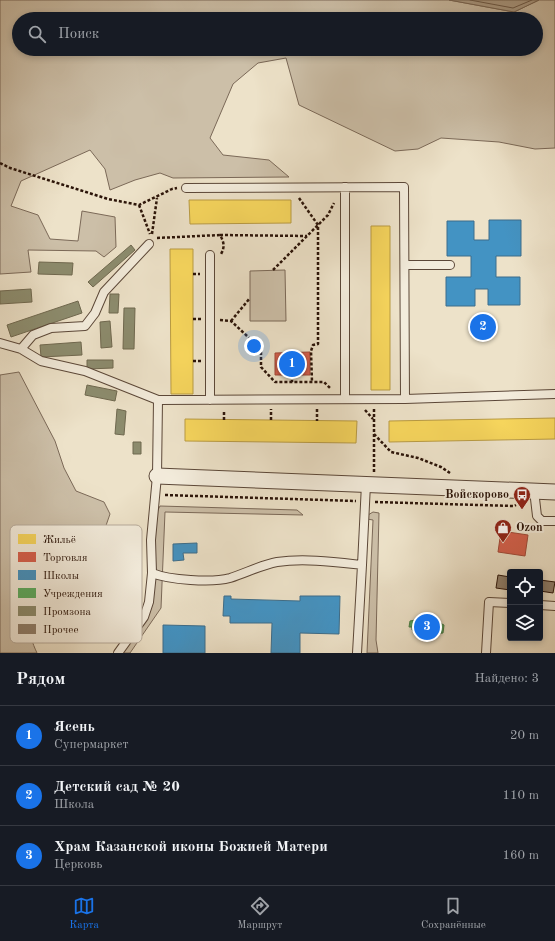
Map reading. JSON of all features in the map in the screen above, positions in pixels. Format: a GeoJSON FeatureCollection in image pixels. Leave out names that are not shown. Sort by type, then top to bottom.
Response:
{"type":"FeatureCollection","features":[{"type":"Feature","properties":{"kind":"street"},"geometry":{"type":"LineString","coordinates":[[157,476],[555,492]]}},
{"type":"Feature","properties":{"kind":"lane"},"geometry":{"type":"LineString","coordinates":[[343,187],[343,399]]}},
{"type":"Feature","properties":{"kind":"lane"},"geometry":{"type":"LineString","coordinates":[[186,188],[404,187],[405,399]]}},
{"type":"Feature","properties":{"kind":"lane"},"geometry":{"type":"LineString","coordinates":[[21,350],[33,335],[51,328],[85,326],[95,313],[104,292],[151,241]]}},
{"type":"Feature","properties":{"kind":"lane"},"geometry":{"type":"LineString","coordinates":[[210,258],[210,400]]}},
{"type":"Feature","properties":{"kind":"lane"},"geometry":{"type":"LineString","coordinates":[[405,265],[450,265]]}},
{"type":"Feature","properties":{"kind":"lane"},"geometry":{"type":"LineString","coordinates":[[0,343],[21,350],[41,361],[85,371],[158,400],[405,399],[555,394]]}},
{"type":"Feature","properties":{"kind":"lane"},"geometry":{"type":"LineString","coordinates":[[142,620],[149,602],[152,574],[150,540],[157,476],[158,400]]}},
{"type":"Feature","properties":{"kind":"lane"},"geometry":{"type":"LineString","coordinates":[[357,653],[365,502],[370,484]]}},
{"type":"Feature","properties":{"kind":"lane"},"geometry":{"type":"LineString","coordinates":[[534,490],[536,516],[542,521],[555,521]]}},
{"type":"Feature","properties":{"kind":"lane"},"geometry":{"type":"LineString","coordinates":[[152,574],[163,578],[229,578],[276,562],[308,561],[362,565]]}},
{"type":"Feature","properties":{"kind":"lane"},"geometry":{"type":"LineString","coordinates":[[486,653],[489,602],[507,603]]}},
{"type":"Feature","properties":{"kind":"lane"},"geometry":{"type":"LineString","coordinates":[[543,605],[555,606]]}},
{"type":"Feature","properties":{"kind":"lane"},"geometry":{"type":"LineString","coordinates":[[118,653],[125,643]]}},
{"type":"Feature","properties":{"kind":"path"},"geometry":{"type":"LineString","coordinates":[[0,162],[10,168],[108,200],[139,205],[172,189]]}},
{"type":"Feature","properties":{"kind":"path"},"geometry":{"type":"LineString","coordinates":[[273,270],[328,215],[343,187]]}},
{"type":"Feature","properties":{"kind":"path"},"geometry":{"type":"LineString","coordinates":[[292,188],[318,225],[318,344],[313,345],[311,351],[312,382]]}},
{"type":"Feature","properties":{"kind":"path"},"geometry":{"type":"LineString","coordinates":[[151,241],[157,197]]}},
{"type":"Feature","properties":{"kind":"path"},"geometry":{"type":"LineString","coordinates":[[139,205],[151,241]]}},
{"type":"Feature","properties":{"kind":"path"},"geometry":{"type":"LineString","coordinates":[[151,241],[185,235],[308,236]]}},
{"type":"Feature","properties":{"kind":"path"},"geometry":{"type":"LineString","coordinates":[[210,258],[220,254],[224,249],[224,241],[220,235]]}},
{"type":"Feature","properties":{"kind":"path"},"geometry":{"type":"LineString","coordinates":[[231,321],[250,298]]}},
{"type":"Feature","properties":{"kind":"path"},"geometry":{"type":"LineString","coordinates":[[210,319],[231,321],[260,349],[261,367],[275,382],[324,382],[343,399]]}},
{"type":"Feature","properties":{"kind":"path"},"geometry":{"type":"LineString","coordinates":[[292,375],[292,382]]}},
{"type":"Feature","properties":{"kind":"path"},"geometry":{"type":"LineString","coordinates":[[374,399],[374,434],[370,484],[373,502],[514,506],[534,490]]}},
{"type":"Feature","properties":{"kind":"path"},"geometry":{"type":"LineString","coordinates":[[374,434],[390,452],[418,458],[441,467],[453,476]]}},
{"type":"Feature","properties":{"kind":"path"},"geometry":{"type":"LineString","coordinates":[[155,494],[365,502]]}},
{"type":"Feature","properties":{"kind":"shaded area"},"geometry":{"type":"Polygon","coordinates":[[[0,0],[449,0],[514,12],[539,0],[555,0],[555,148],[535,149],[499,142],[441,138],[418,149],[395,151],[299,105],[286,58],[258,63],[233,84],[210,138],[223,155],[269,160],[289,177],[173,178],[160,173],[135,180],[110,190],[105,169],[90,150],[21,181],[11,206],[38,215],[50,239],[78,241],[82,211],[115,217],[116,247],[104,257],[96,251],[28,250],[31,272],[0,274],[0,0]]]}},
{"type":"Feature","properties":{"kind":"shaded area"},"geometry":{"type":"Polygon","coordinates":[[[285,270],[286,321],[250,321],[250,271],[285,270]]]}},
{"type":"Feature","properties":{"kind":"shaded area"},"geometry":{"type":"Polygon","coordinates":[[[19,372],[55,441],[64,468],[76,491],[104,502],[110,514],[106,525],[10,525],[10,643],[33,643],[37,653],[0,653],[0,375],[19,372]]]}},
{"type":"Feature","properties":{"kind":"shaded area"},"geometry":{"type":"Polygon","coordinates":[[[160,506],[297,510],[303,515],[165,512],[161,608],[142,636],[142,624],[147,617],[156,514],[160,506]]]}},
{"type":"Feature","properties":{"kind":"shaded area"},"geometry":{"type":"Polygon","coordinates":[[[373,512],[379,513],[376,640],[378,653],[367,653],[373,520],[367,519],[368,515],[373,512]]]}},
{"type":"Feature","properties":{"kind":"shaded area"},"geometry":{"type":"Polygon","coordinates":[[[130,643],[137,643],[130,653],[123,653],[130,643]]]}},
{"type":"Feature","properties":{"kind":"water"},"geometry":{"type":"Polygon","coordinates":[[[449,0],[539,0],[514,12],[449,0]]]}},
{"type":"Feature","properties":{"kind":"building: Жильё"},"geometry":{"type":"Polygon","coordinates":[[[189,200],[291,200],[291,223],[190,224],[189,200]]]}},
{"type":"Feature","properties":{"kind":"building: Жильё"},"geometry":{"type":"Polygon","coordinates":[[[371,226],[390,226],[390,390],[371,390],[371,226]]]}},
{"type":"Feature","properties":{"kind":"building: Жильё"},"geometry":{"type":"Polygon","coordinates":[[[170,249],[193,249],[193,394],[171,394],[170,249]]]}},
{"type":"Feature","properties":{"kind":"building: Жильё"},"geometry":{"type":"Polygon","coordinates":[[[555,418],[555,439],[389,442],[389,421],[555,418]]]}},
{"type":"Feature","properties":{"kind":"building: Жильё"},"geometry":{"type":"Polygon","coordinates":[[[185,419],[357,421],[356,443],[185,441],[185,419]]]}},
{"type":"Feature","properties":{"kind":"building: Торговля"},"geometry":{"type":"Polygon","coordinates":[[[310,352],[310,375],[275,375],[275,353],[310,352]]]}},
{"type":"Feature","properties":{"kind":"building: Торговля"},"geometry":{"type":"Polygon","coordinates":[[[501,531],[528,535],[525,556],[498,552],[501,531]]]}},
{"type":"Feature","properties":{"kind":"building: Школы"},"geometry":{"type":"Polygon","coordinates":[[[489,220],[521,220],[521,256],[496,256],[496,277],[520,277],[520,305],[488,305],[488,289],[475,289],[475,306],[446,306],[446,277],[471,277],[471,256],[447,256],[447,221],[474,221],[474,240],[489,240],[489,220]]]}},
{"type":"Feature","properties":{"kind":"building: Школы"},"geometry":{"type":"Polygon","coordinates":[[[197,543],[197,553],[183,553],[184,560],[173,561],[173,544],[197,543]]]}},
{"type":"Feature","properties":{"kind":"building: Школы"},"geometry":{"type":"Polygon","coordinates":[[[224,596],[231,596],[231,599],[300,601],[300,596],[340,596],[339,634],[300,633],[300,653],[271,653],[272,623],[230,623],[230,616],[223,616],[224,596]]]}},
{"type":"Feature","properties":{"kind":"building: Школы"},"geometry":{"type":"Polygon","coordinates":[[[163,625],[205,626],[205,653],[163,653],[163,625]]]}},
{"type":"Feature","properties":{"kind":"building: Учреждения"},"geometry":{"type":"Polygon","coordinates":[[[421,619],[436,621],[444,625],[443,633],[416,633],[416,631],[412,630],[412,627],[409,627],[410,621],[421,619]]]}},
{"type":"Feature","properties":{"kind":"building: Промзона"},"geometry":{"type":"Polygon","coordinates":[[[131,245],[135,250],[93,287],[88,282],[131,245]]]}},
{"type":"Feature","properties":{"kind":"building: Промзона"},"geometry":{"type":"Polygon","coordinates":[[[39,262],[73,263],[72,275],[38,274],[39,262]]]}},
{"type":"Feature","properties":{"kind":"building: Промзона"},"geometry":{"type":"Polygon","coordinates":[[[31,289],[32,302],[0,304],[0,291],[31,289]]]}},
{"type":"Feature","properties":{"kind":"building: Промзона"},"geometry":{"type":"Polygon","coordinates":[[[110,294],[119,294],[118,313],[109,313],[110,294]]]}},
{"type":"Feature","properties":{"kind":"building: Промзона"},"geometry":{"type":"Polygon","coordinates":[[[78,301],[82,313],[11,337],[7,325],[78,301]]]}},
{"type":"Feature","properties":{"kind":"building: Промзона"},"geometry":{"type":"Polygon","coordinates":[[[124,308],[135,308],[134,349],[123,349],[124,308]]]}},
{"type":"Feature","properties":{"kind":"building: Промзона"},"geometry":{"type":"Polygon","coordinates":[[[110,321],[112,347],[101,348],[100,322],[110,321]]]}},
{"type":"Feature","properties":{"kind":"building: Промзона"},"geometry":{"type":"Polygon","coordinates":[[[81,342],[82,355],[41,357],[40,345],[81,342]]]}},
{"type":"Feature","properties":{"kind":"building: Промзона"},"geometry":{"type":"Polygon","coordinates":[[[87,360],[113,360],[113,368],[87,369],[87,360]]]}},
{"type":"Feature","properties":{"kind":"building: Промзона"},"geometry":{"type":"Polygon","coordinates":[[[87,385],[117,391],[115,401],[85,395],[87,385]]]}},
{"type":"Feature","properties":{"kind":"building: Промзона"},"geometry":{"type":"Polygon","coordinates":[[[117,409],[126,411],[124,435],[115,434],[117,409]]]}},
{"type":"Feature","properties":{"kind":"building: Промзона"},"geometry":{"type":"Polygon","coordinates":[[[133,442],[141,442],[141,454],[133,454],[133,442]]]}},
{"type":"Feature","properties":{"kind":"building: Прочее"},"geometry":{"type":"Polygon","coordinates":[[[498,575],[507,576],[507,590],[496,588],[498,575]]]}},
{"type":"Feature","properties":{"kind":"building: Прочее"},"geometry":{"type":"Polygon","coordinates":[[[543,580],[555,582],[553,593],[543,591],[543,580]]]}},
{"type":"Feature","properties":{"kind":"place","name":"Детский сад № 20"},"geometry":{"type":"Point","coordinates":[483,327]}},
{"type":"Feature","properties":{"kind":"place","name":"Ясень"},"geometry":{"type":"Point","coordinates":[292,364]}},
{"type":"Feature","properties":{"kind":"place","name":"Войскорово"},"geometry":{"type":"Point","coordinates":[522,510]}},
{"type":"Feature","properties":{"kind":"place","name":"Ozon"},"geometry":{"type":"Point","coordinates":[503,543]}},
{"type":"Feature","properties":{"kind":"place","name":"Храм Казанской иконы Божией Матери"},"geometry":{"type":"Point","coordinates":[427,627]}}]}
